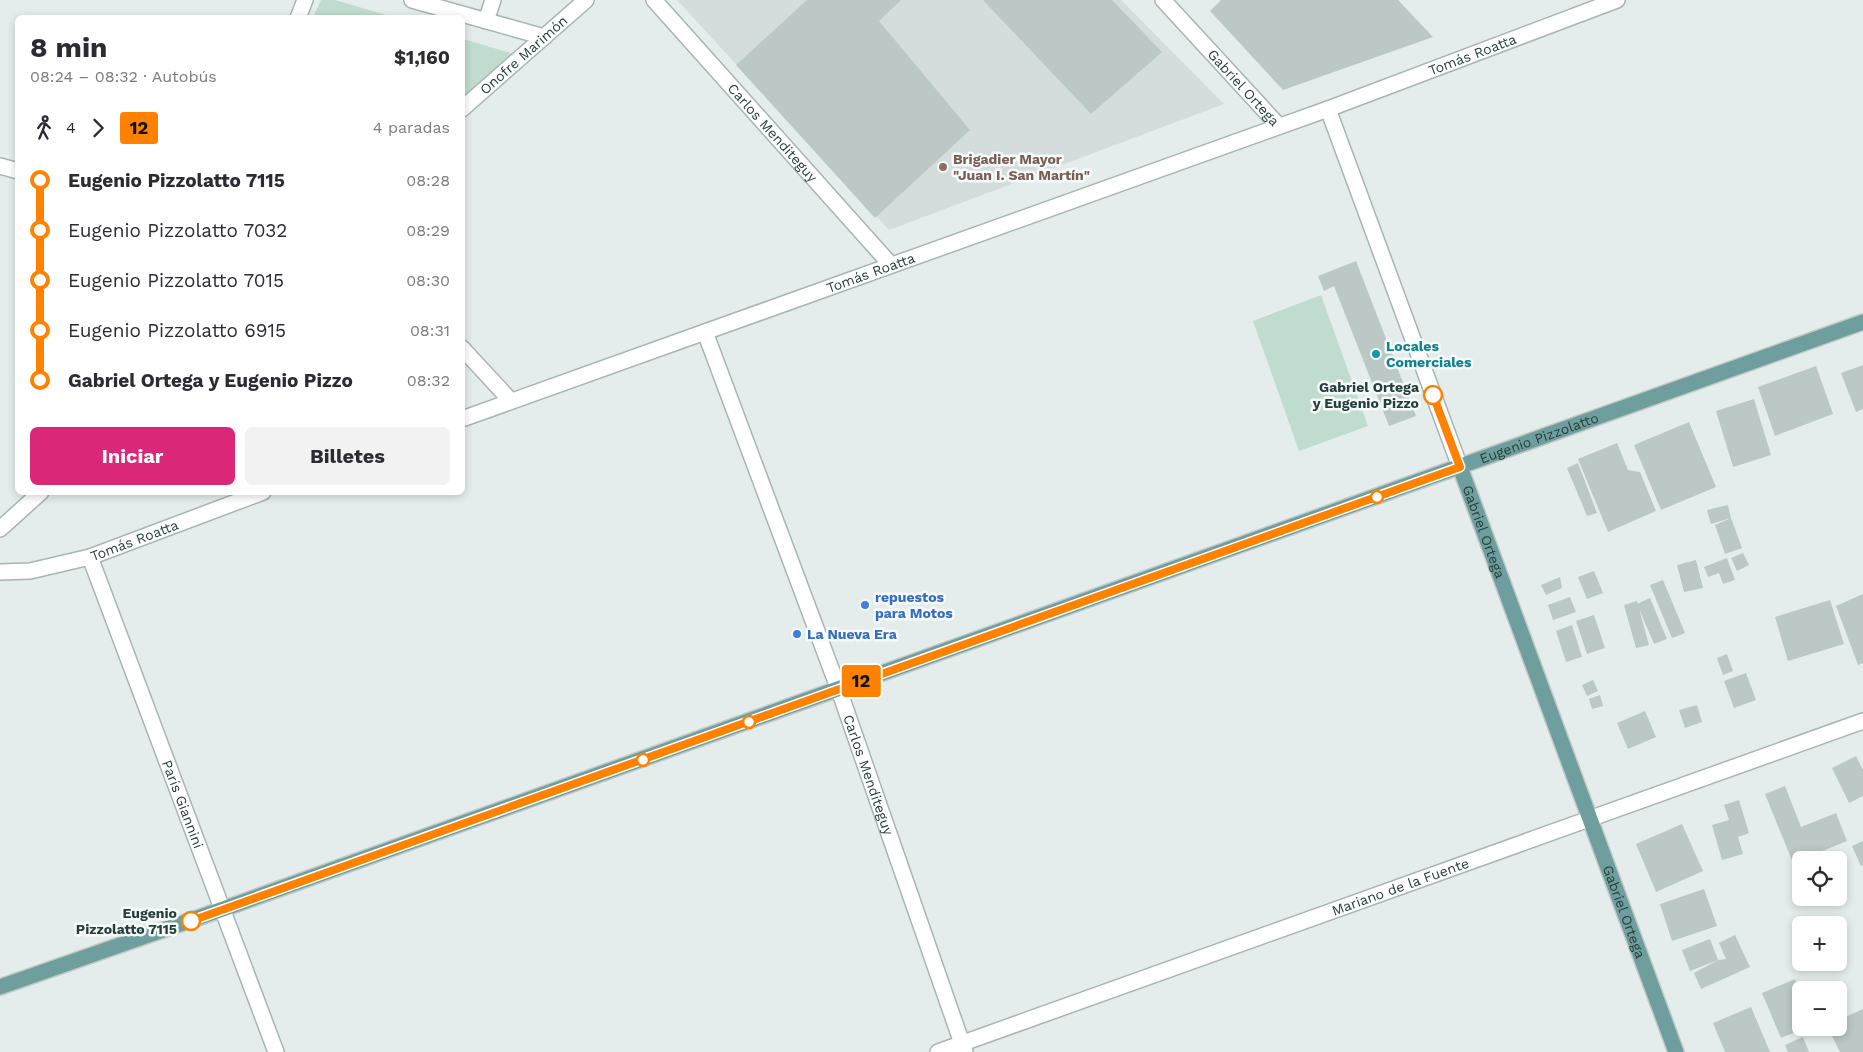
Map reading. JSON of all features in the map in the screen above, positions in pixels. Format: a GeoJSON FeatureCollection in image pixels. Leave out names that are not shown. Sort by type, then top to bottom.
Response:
{"type":"FeatureCollection","features":[{"type":"Feature","properties":{"kind":"main road","name":"Eugenio Pizzolatto"},"geometry":{"type":"LineString","coordinates":[[0,987],[839,690],[1863,322]]}},
{"type":"Feature","properties":{"kind":"main road","name":"Gabriel Ortega"},"geometry":{"type":"LineString","coordinates":[[1460,467],[1676,1052]]}},
{"type":"Feature","properties":{"kind":"street"},"geometry":{"type":"LineString","coordinates":[[299,15],[305,0]]}},
{"type":"Feature","properties":{"kind":"street"},"geometry":{"type":"LineString","coordinates":[[412,0],[465,15]]}},
{"type":"Feature","properties":{"kind":"street"},"geometry":{"type":"LineString","coordinates":[[486,21],[493,0]]}},
{"type":"Feature","properties":{"kind":"street","name":"Onofre Marimón"},"geometry":{"type":"LineString","coordinates":[[465,106],[586,0]]}},
{"type":"Feature","properties":{"kind":"street","name":"Carlos Menditeguy"},"geometry":{"type":"LineString","coordinates":[[654,0],[891,265]]}},
{"type":"Feature","properties":{"kind":"street","name":"Gabriel Ortega"},"geometry":{"type":"LineString","coordinates":[[1163,0],[1279,126],[1328,109],[1460,467]]}},
{"type":"Feature","properties":{"kind":"street","name":"Tomás Roatta"},"geometry":{"type":"LineString","coordinates":[[1328,109],[1617,0]]}},
{"type":"Feature","properties":{"kind":"street"},"geometry":{"type":"LineString","coordinates":[[465,15],[544,37]]}},
{"type":"Feature","properties":{"kind":"street","name":"Tomás Roatta"},"geometry":{"type":"LineString","coordinates":[[465,418],[1279,126]]}},
{"type":"Feature","properties":{"kind":"street"},"geometry":{"type":"LineString","coordinates":[[0,166],[15,170]]}},
{"type":"Feature","properties":{"kind":"street","name":"Carlos Menditeguy"},"geometry":{"type":"LineString","coordinates":[[705,332],[839,690],[963,1048]]}},
{"type":"Feature","properties":{"kind":"street"},"geometry":{"type":"LineString","coordinates":[[465,351],[511,401]]}},
{"type":"Feature","properties":{"kind":"street"},"geometry":{"type":"LineString","coordinates":[[0,529],[38,495]]}},
{"type":"Feature","properties":{"kind":"street","name":"Tomás Roatta"},"geometry":{"type":"LineString","coordinates":[[0,572],[30,571],[90,556],[255,495]]}},
{"type":"Feature","properties":{"kind":"street","name":"París Giannini"},"geometry":{"type":"LineString","coordinates":[[90,556],[276,1052]]}},
{"type":"Feature","properties":{"kind":"street","name":"Mariano de la Fuente"},"geometry":{"type":"LineString","coordinates":[[938,1052],[963,1048],[1863,721]]}},
{"type":"Feature","properties":{"kind":"shaded area","name":"Brigadier Mayor \"Juan I. San Martín\""},"geometry":{"type":"Polygon","coordinates":[[[677,0],[1121,0],[1224,104],[889,230],[677,0]]]}},
{"type":"Feature","properties":{"kind":"green space"},"geometry":{"type":"Polygon","coordinates":[[[321,0],[335,0],[386,15],[314,15],[321,0]]]}},
{"type":"Feature","properties":{"kind":"green space"},"geometry":{"type":"Polygon","coordinates":[[[465,40],[521,56],[465,107],[465,40]]]}},
{"type":"Feature","properties":{"kind":"green space"},"geometry":{"type":"Polygon","coordinates":[[[1321,295],[1368,426],[1299,451],[1253,321],[1321,295]]]}},
{"type":"Feature","properties":{"kind":"building"},"geometry":{"type":"Polygon","coordinates":[[[807,0],[901,0],[879,21],[970,130],[875,218],[736,65],[807,0]]]}},
{"type":"Feature","properties":{"kind":"building"},"geometry":{"type":"Polygon","coordinates":[[[983,0],[1112,0],[1162,52],[1091,114],[983,0]]]}},
{"type":"Feature","properties":{"kind":"building"},"geometry":{"type":"Polygon","coordinates":[[[1221,0],[1398,0],[1433,37],[1283,90],[1210,11],[1221,0]]]}},
{"type":"Feature","properties":{"kind":"building","name":"Locales Comerciales"},"geometry":{"type":"Polygon","coordinates":[[[1356,261],[1416,416],[1389,426],[1334,286],[1324,291],[1318,276],[1356,261]]]}},
{"type":"Feature","properties":{"kind":"building"},"geometry":{"type":"Polygon","coordinates":[[[1863,365],[1863,409],[1856,412],[1841,373],[1863,365]]]}},
{"type":"Feature","properties":{"kind":"building"},"geometry":{"type":"Polygon","coordinates":[[[1816,366],[1833,414],[1775,436],[1758,387],[1816,366]]]}},
{"type":"Feature","properties":{"kind":"building"},"geometry":{"type":"Polygon","coordinates":[[[1754,399],[1771,455],[1733,467],[1716,411],[1754,399]]]}},
{"type":"Feature","properties":{"kind":"building"},"geometry":{"type":"Polygon","coordinates":[[[1689,422],[1716,487],[1661,510],[1634,445],[1689,422]]]}},
{"type":"Feature","properties":{"kind":"building"},"geometry":{"type":"Polygon","coordinates":[[[1617,443],[1628,470],[1640,472],[1656,511],[1608,532],[1578,459],[1617,443]]]}},
{"type":"Feature","properties":{"kind":"building"},"geometry":{"type":"Polygon","coordinates":[[[1578,463],[1597,513],[1587,516],[1567,468],[1578,463]]]}},
{"type":"Feature","properties":{"kind":"building"},"geometry":{"type":"Polygon","coordinates":[[[1728,505],[1731,518],[1711,524],[1707,510],[1728,505]]]}},
{"type":"Feature","properties":{"kind":"building"},"geometry":{"type":"Polygon","coordinates":[[[1731,518],[1742,548],[1725,554],[1715,525],[1731,518]]]}},
{"type":"Feature","properties":{"kind":"building"},"geometry":{"type":"Polygon","coordinates":[[[1743,553],[1749,565],[1737,571],[1731,558],[1743,553]]]}},
{"type":"Feature","properties":{"kind":"building"},"geometry":{"type":"Polygon","coordinates":[[[1727,558],[1735,580],[1723,584],[1719,573],[1708,577],[1704,567],[1727,558]]]}},
{"type":"Feature","properties":{"kind":"building"},"geometry":{"type":"Polygon","coordinates":[[[1696,560],[1703,588],[1684,592],[1677,565],[1696,560]]]}},
{"type":"Feature","properties":{"kind":"building"},"geometry":{"type":"Polygon","coordinates":[[[1594,571],[1603,593],[1587,599],[1578,577],[1594,571]]]}},
{"type":"Feature","properties":{"kind":"building"},"geometry":{"type":"Polygon","coordinates":[[[1560,577],[1562,588],[1546,595],[1541,585],[1560,577]]]}},
{"type":"Feature","properties":{"kind":"building"},"geometry":{"type":"Polygon","coordinates":[[[1663,580],[1685,633],[1672,638],[1650,585],[1663,580]]]}},
{"type":"Feature","properties":{"kind":"building"},"geometry":{"type":"Polygon","coordinates":[[[1863,594],[1863,663],[1858,665],[1836,606],[1863,594]]]}},
{"type":"Feature","properties":{"kind":"building"},"geometry":{"type":"Polygon","coordinates":[[[1570,597],[1576,612],[1553,620],[1548,605],[1570,597]]]}},
{"type":"Feature","properties":{"kind":"building"},"geometry":{"type":"Polygon","coordinates":[[[1650,598],[1667,639],[1654,644],[1637,604],[1650,598]]]}},
{"type":"Feature","properties":{"kind":"building"},"geometry":{"type":"Polygon","coordinates":[[[1830,600],[1844,644],[1788,661],[1775,617],[1830,600]]]}},
{"type":"Feature","properties":{"kind":"building"},"geometry":{"type":"Polygon","coordinates":[[[1637,601],[1649,645],[1636,648],[1624,605],[1637,601]]]}},
{"type":"Feature","properties":{"kind":"building"},"geometry":{"type":"Polygon","coordinates":[[[1594,615],[1605,648],[1587,654],[1576,621],[1594,615]]]}},
{"type":"Feature","properties":{"kind":"building"},"geometry":{"type":"Polygon","coordinates":[[[1572,625],[1582,657],[1566,662],[1556,631],[1572,625]]]}},
{"type":"Feature","properties":{"kind":"building"},"geometry":{"type":"Polygon","coordinates":[[[1727,654],[1733,671],[1723,675],[1717,658],[1727,654]]]}},
{"type":"Feature","properties":{"kind":"building"},"geometry":{"type":"Polygon","coordinates":[[[1746,673],[1756,700],[1734,708],[1724,681],[1746,673]]]}},
{"type":"Feature","properties":{"kind":"building"},"geometry":{"type":"Polygon","coordinates":[[[1593,680],[1598,691],[1587,696],[1582,685],[1593,680]]]}},
{"type":"Feature","properties":{"kind":"building"},"geometry":{"type":"Polygon","coordinates":[[[1600,695],[1603,706],[1592,709],[1589,699],[1600,695]]]}},
{"type":"Feature","properties":{"kind":"building"},"geometry":{"type":"Polygon","coordinates":[[[1697,705],[1702,722],[1685,728],[1679,710],[1697,705]]]}},
{"type":"Feature","properties":{"kind":"building"},"geometry":{"type":"Polygon","coordinates":[[[1645,711],[1656,737],[1628,749],[1617,723],[1645,711]]]}},
{"type":"Feature","properties":{"kind":"building"},"geometry":{"type":"Polygon","coordinates":[[[1856,756],[1863,770],[1863,796],[1849,803],[1832,768],[1856,756]]]}},
{"type":"Feature","properties":{"kind":"building"},"geometry":{"type":"Polygon","coordinates":[[[1785,786],[1801,827],[1836,813],[1847,841],[1822,851],[1792,851],[1792,861],[1765,794],[1785,786]]]}},
{"type":"Feature","properties":{"kind":"building"},"geometry":{"type":"Polygon","coordinates":[[[1739,800],[1749,833],[1738,837],[1743,854],[1722,860],[1712,825],[1729,820],[1724,805],[1739,800]]]}},
{"type":"Feature","properties":{"kind":"building"},"geometry":{"type":"Polygon","coordinates":[[[1682,824],[1703,871],[1656,892],[1636,844],[1682,824]]]}},
{"type":"Feature","properties":{"kind":"building"},"geometry":{"type":"Polygon","coordinates":[[[1863,841],[1863,865],[1861,866],[1852,846],[1863,841]]]}},
{"type":"Feature","properties":{"kind":"building"},"geometry":{"type":"Polygon","coordinates":[[[1704,889],[1717,926],[1672,941],[1660,904],[1704,889]]]}},
{"type":"Feature","properties":{"kind":"building"},"geometry":{"type":"Polygon","coordinates":[[[1735,935],[1750,967],[1701,989],[1694,973],[1718,960],[1726,959],[1719,943],[1735,935]]]}},
{"type":"Feature","properties":{"kind":"building"},"geometry":{"type":"Polygon","coordinates":[[[1710,939],[1718,960],[1690,971],[1682,950],[1710,939]]]}},
{"type":"Feature","properties":{"kind":"building"},"geometry":{"type":"Polygon","coordinates":[[[1795,979],[1796,981],[1792,981],[1792,1033],[1781,1038],[1762,993],[1795,979]]]}},
{"type":"Feature","properties":{"kind":"building"},"geometry":{"type":"Polygon","coordinates":[[[1751,1007],[1770,1052],[1725,1052],[1713,1023],[1751,1007]]]}},
{"type":"Feature","properties":{"kind":"building"},"geometry":{"type":"Polygon","coordinates":[[[1863,1009],[1863,1052],[1840,1052],[1832,1036],[1847,1036],[1847,1016],[1863,1009]]]}},
{"type":"Feature","properties":{"kind":"building"},"geometry":{"type":"Polygon","coordinates":[[[1803,1037],[1809,1052],[1788,1052],[1785,1045],[1803,1037]]]}},
{"type":"Feature","properties":{"kind":"bus line","name":"12"},"geometry":{"type":"LineString","coordinates":[[191,921],[1460,467],[1433,395]]}},
{"type":"Feature","properties":{"kind":"place","name":"Brigadier Mayor \"Juan I. San Martín\""},"geometry":{"type":"Point","coordinates":[943,167]}},
{"type":"Feature","properties":{"kind":"place","name":"Locales Comerciales"},"geometry":{"type":"Point","coordinates":[1376,354]}},
{"type":"Feature","properties":{"kind":"place","name":"Gabriel Ortega y Eugenio Pizzo"},"geometry":{"type":"Point","coordinates":[1433,395]}},
{"type":"Feature","properties":{"kind":"place","name":"repuestos para Motos"},"geometry":{"type":"Point","coordinates":[865,605]}},
{"type":"Feature","properties":{"kind":"place","name":"La Nueva Era"},"geometry":{"type":"Point","coordinates":[797,634]}},
{"type":"Feature","properties":{"kind":"place","name":"Eugenio Pizzolatto 7115"},"geometry":{"type":"Point","coordinates":[191,921]}}]}
